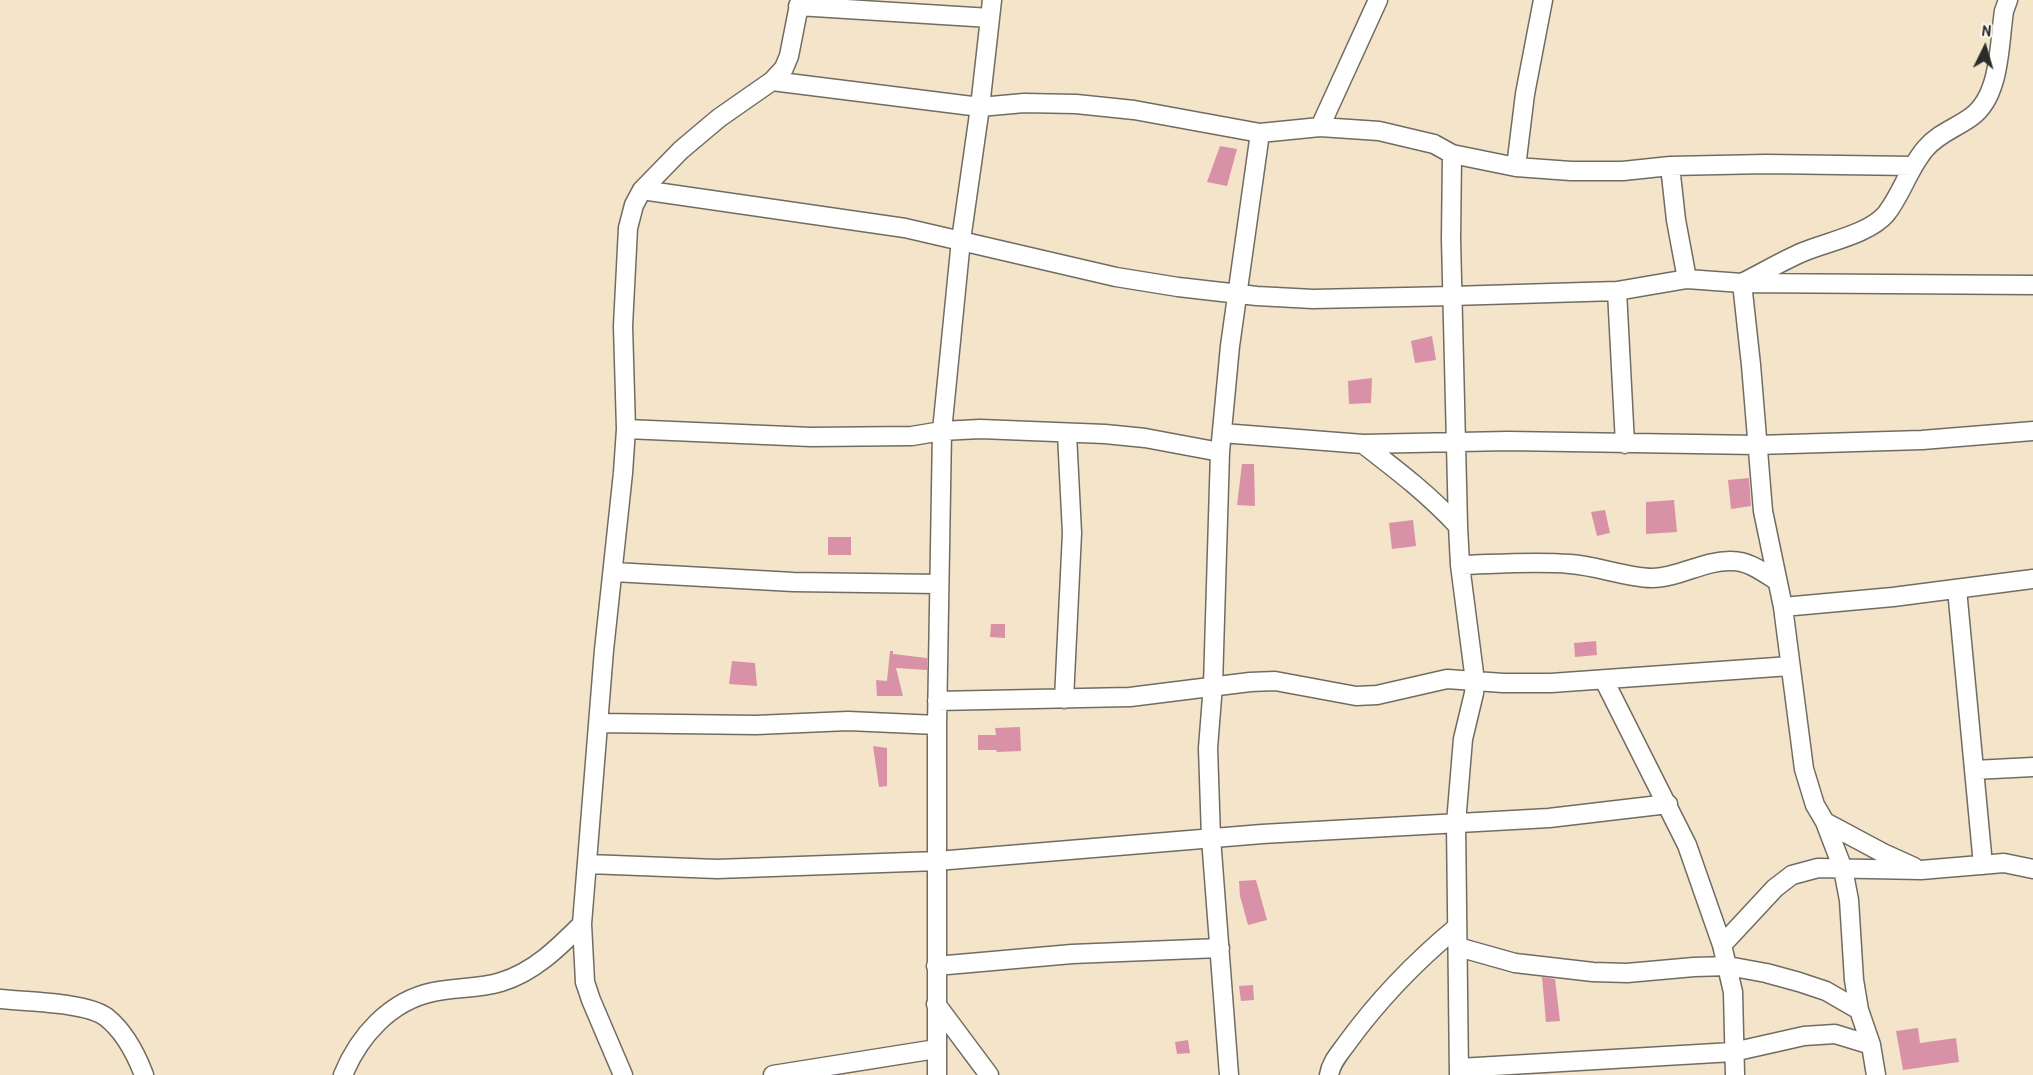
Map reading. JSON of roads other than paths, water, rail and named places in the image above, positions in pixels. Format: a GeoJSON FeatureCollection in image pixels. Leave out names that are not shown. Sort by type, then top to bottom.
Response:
{"type":"FeatureCollection","features":[{"type":"Feature","properties":{"kind":"street"},"geometry":{"type":"LineString","coordinates":[[1320,127],[1335,99],[1378,0]]}},
{"type":"Feature","properties":{"kind":"street"},"geometry":{"type":"LineString","coordinates":[[1516,167],[1525,94],[1543,0]]}},
{"type":"Feature","properties":{"kind":"street"},"geometry":{"type":"LineString","coordinates":[[1742,283],[1802,252],[1876,223],[1886,214],[1926,147],[1973,116],[1986,101],[1993,87],[2004,11],[2008,0]]}},
{"type":"Feature","properties":{"kind":"street"},"geometry":{"type":"LineString","coordinates":[[623,1075],[585,982],[582,924],[604,650],[614,572],[626,429],[623,326],[628,228],[634,205],[642,190],[681,150],[719,118],[772,81],[784,68],[789,56],[799,3],[991,9],[961,240],[942,431],[937,700],[937,1075]]}},
{"type":"Feature","properties":{"kind":"street"},"geometry":{"type":"LineString","coordinates":[[772,81],[980,107],[1024,103],[1076,104],[1134,110],[1260,133],[1320,127],[1352,128],[1408,136],[1434,144],[1452,154],[1516,167],[1571,171],[1623,171],[1670,166],[1766,164],[1913,166]]}},
{"type":"Feature","properties":{"kind":"street"},"geometry":{"type":"LineString","coordinates":[[1229,1075],[1211,838],[1208,748],[1213,685],[1220,452],[1237,294],[1260,133]]}},
{"type":"Feature","properties":{"kind":"street"},"geometry":{"type":"LineString","coordinates":[[1452,154],[1452,296],[1458,526],[1460,566],[1475,681],[1463,740],[1456,823],[1459,1071],[1733,1052],[1804,1036],[1835,1034],[1871,1045]]}},
{"type":"Feature","properties":{"kind":"street"},"geometry":{"type":"LineString","coordinates":[[1670,166],[1676,220],[1687,279]]}},
{"type":"Feature","properties":{"kind":"street"},"geometry":{"type":"LineString","coordinates":[[642,190],[905,228],[1116,277],[1237,294],[1312,299],[1617,291],[1687,279],[1742,283],[2033,285]]}},
{"type":"Feature","properties":{"kind":"street"},"geometry":{"type":"LineString","coordinates":[[1742,283],[1763,511],[1783,607],[1804,769],[1815,805],[1825,822],[1843,869],[1849,900],[1854,980],[1859,1010],[1871,1045],[1876,1075]]}},
{"type":"Feature","properties":{"kind":"street"},"geometry":{"type":"LineString","coordinates":[[1617,291],[1625,444]]}},
{"type":"Feature","properties":{"kind":"street"},"geometry":{"type":"LineString","coordinates":[[626,429],[811,438],[912,436],[942,431],[980,429],[1105,434],[1145,438],[1220,452]]}},
{"type":"Feature","properties":{"kind":"street"},"geometry":{"type":"LineString","coordinates":[[1222,433],[1363,444],[1456,442],[1757,446],[1922,440],[2033,431]]}},
{"type":"Feature","properties":{"kind":"street"},"geometry":{"type":"LineString","coordinates":[[1064,699],[1072,533],[1067,434]]}},
{"type":"Feature","properties":{"kind":"street"},"geometry":{"type":"LineString","coordinates":[[1363,444],[1412,480],[1458,526]]}},
{"type":"Feature","properties":{"kind":"street"},"geometry":{"type":"LineString","coordinates":[[1460,566],[1539,562],[1572,564],[1652,578],[1666,577],[1714,562],[1734,560],[1753,566],[1777,581]]}},
{"type":"Feature","properties":{"kind":"street"},"geometry":{"type":"LineString","coordinates":[[614,572],[793,582],[939,584]]}},
{"type":"Feature","properties":{"kind":"street"},"geometry":{"type":"LineString","coordinates":[[1783,607],[2033,579]]}},
{"type":"Feature","properties":{"kind":"street"},"geometry":{"type":"LineString","coordinates":[[1957,589],[1983,865]]}},
{"type":"Feature","properties":{"kind":"street"},"geometry":{"type":"LineString","coordinates":[[937,700],[1064,699],[1170,693],[1213,685],[1275,681],[1356,696],[1377,695],[1447,679],[1503,683],[1604,680],[1790,666]]}},
{"type":"Feature","properties":{"kind":"street"},"geometry":{"type":"LineString","coordinates":[[1604,680],[1668,804],[1696,868],[1722,945],[1733,992],[1735,1075]]}},
{"type":"Feature","properties":{"kind":"street"},"geometry":{"type":"LineString","coordinates":[[598,723],[756,725],[848,722],[937,725]]}},
{"type":"Feature","properties":{"kind":"street"},"geometry":{"type":"LineString","coordinates":[[1974,770],[2033,767]]}},
{"type":"Feature","properties":{"kind":"street"},"geometry":{"type":"LineString","coordinates":[[588,864],[717,869],[937,861],[1211,838],[1549,818],[1668,804]]}},
{"type":"Feature","properties":{"kind":"street"},"geometry":{"type":"LineString","coordinates":[[1825,822],[1921,870]]}},
{"type":"Feature","properties":{"kind":"street"},"geometry":{"type":"LineString","coordinates":[[1722,945],[1775,888],[1792,875],[1818,868],[1921,870],[2004,863],[2033,869]]}},
{"type":"Feature","properties":{"kind":"street"},"geometry":{"type":"LineString","coordinates":[[343,1075],[351,1054],[378,1021],[406,1000],[433,992],[499,983],[525,973],[554,952],[582,924]]}},
{"type":"Feature","properties":{"kind":"street"},"geometry":{"type":"LineString","coordinates":[[1329,1075],[1333,1062],[1364,1020],[1425,954],[1457,927]]}},
{"type":"Feature","properties":{"kind":"street"},"geometry":{"type":"LineString","coordinates":[[1458,947],[1515,963],[1593,972],[1627,973],[1728,966],[1799,981],[1826,991],[1859,1010]]}},
{"type":"Feature","properties":{"kind":"street"},"geometry":{"type":"LineString","coordinates":[[936,966],[1072,954],[1220,948]]}},
{"type":"Feature","properties":{"kind":"street"},"geometry":{"type":"LineString","coordinates":[[0,999],[90,1010],[105,1016],[130,1045],[144,1075]]}},
{"type":"Feature","properties":{"kind":"street"},"geometry":{"type":"LineString","coordinates":[[936,1004],[989,1075]]}},
{"type":"Feature","properties":{"kind":"street"},"geometry":{"type":"LineString","coordinates":[[773,1075],[936,1049]]}}]}
